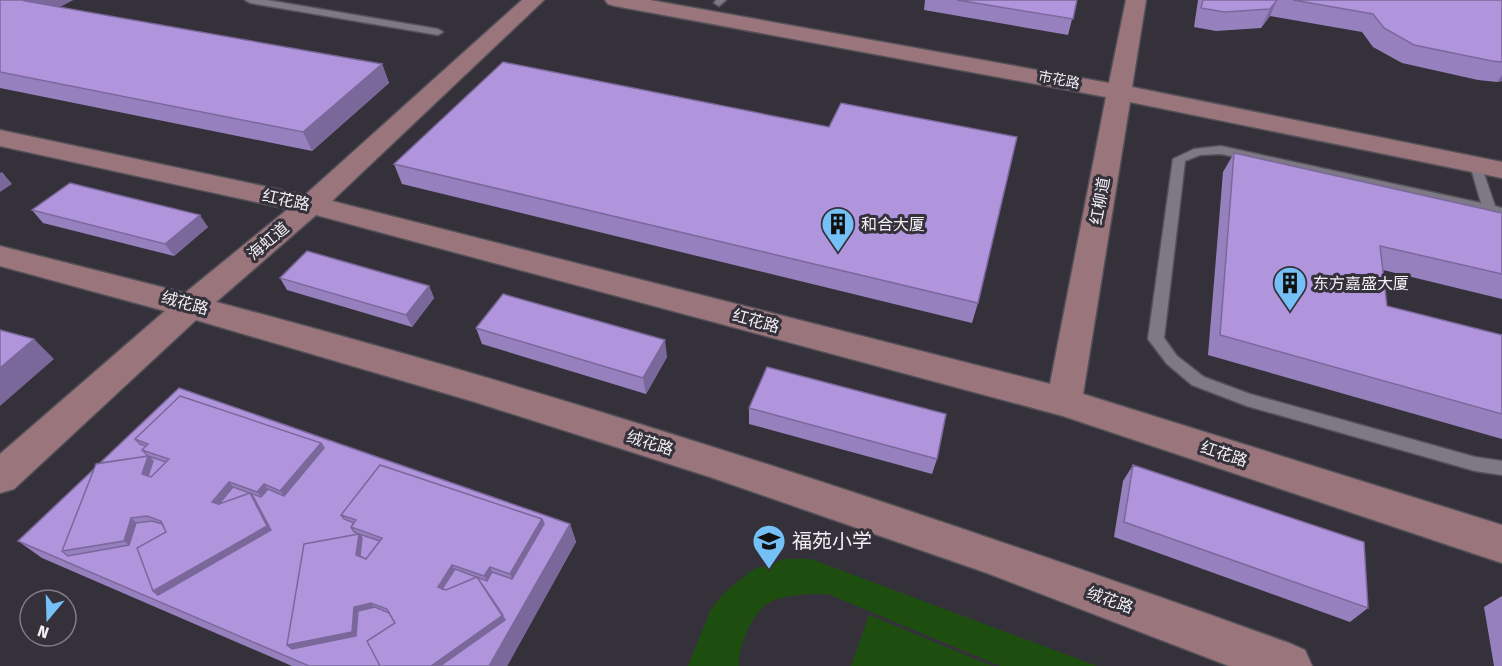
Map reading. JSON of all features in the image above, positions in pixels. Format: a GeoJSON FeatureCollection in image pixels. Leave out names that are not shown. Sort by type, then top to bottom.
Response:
{"type":"FeatureCollection","features":[{"type":"Feature","properties":{"kind":"street","name":"海虹道"},"geometry":{"type":"LineString","coordinates":[[0,477],[192,304],[311,205],[534,0]]}},
{"type":"Feature","properties":{"kind":"street","name":"市花路"},"geometry":{"type":"LineString","coordinates":[[615,0],[1121,83],[1502,150]]}},
{"type":"Feature","properties":{"kind":"street","name":"红柳道"},"geometry":{"type":"LineString","coordinates":[[1064,402],[1137,0]]}},
{"type":"Feature","properties":{"kind":"street","name":"市花路"},"geometry":{"type":"LineString","coordinates":[[713,1],[1121,83],[1502,170]]}},
{"type":"Feature","properties":{"kind":"street","name":"红花路"},"geometry":{"type":"LineString","coordinates":[[0,138],[311,205],[1064,402],[1502,544]]}},
{"type":"Feature","properties":{"kind":"street","name":"绒花路"},"geometry":{"type":"LineString","coordinates":[[0,256],[192,304],[681,452],[947,540],[1289,666]]}},
{"type":"Feature","properties":{"kind":"lane"},"geometry":{"type":"LineString","coordinates":[[250,0],[438,32]]}},
{"type":"Feature","properties":{"kind":"lane"},"geometry":{"type":"LineString","coordinates":[[289,7],[299,0]]}},
{"type":"Feature","properties":{"kind":"lane"},"geometry":{"type":"LineString","coordinates":[[1495,210],[1221,150],[1198,152],[1179,159],[1156,339],[1172,360],[1198,381],[1247,400],[1474,464],[1502,468]]}},
{"type":"Feature","properties":{"kind":"lane"},"geometry":{"type":"LineString","coordinates":[[1476,165],[1495,210]]}},
{"type":"Feature","properties":{"kind":"green space"},"geometry":{"type":"Polygon","coordinates":[[[785,559],[811,559],[1097,666],[1000,666],[828,594],[806,594],[779,599],[765,605],[748,629],[741,649],[739,666],[688,666],[711,609],[725,592],[752,570],[785,559]]]}},
{"type":"Feature","properties":{"kind":"green space"},"geometry":{"type":"Polygon","coordinates":[[[869,615],[992,666],[851,666],[869,615]]]}},
{"type":"Feature","properties":{"kind":"building"},"geometry":{"type":"Polygon","coordinates":[[[0,0],[27,0],[25,1],[382,64],[303,132],[0,72],[0,0]]]}},
{"type":"Feature","properties":{"kind":"building"},"geometry":{"type":"Polygon","coordinates":[[[957,0],[1077,0],[1073,19],[957,0]]]}},
{"type":"Feature","properties":{"kind":"building"},"geometry":{"type":"Polygon","coordinates":[[[1203,0],[1277,0],[1270,9],[1224,12],[1201,8],[1203,0]]]}},
{"type":"Feature","properties":{"kind":"building"},"geometry":{"type":"Polygon","coordinates":[[[1293,0],[1502,0],[1502,62],[1414,45],[1384,28],[1373,14],[1293,0]]]}},
{"type":"Feature","properties":{"kind":"building","name":"和合大厦"},"geometry":{"type":"Polygon","coordinates":[[[503,62],[829,127],[841,103],[1017,137],[978,303],[394,164],[503,62]]]}},
{"type":"Feature","properties":{"kind":"building","name":"东方嘉盛大厦"},"geometry":{"type":"Polygon","coordinates":[[[1234,153],[1502,213],[1502,274],[1380,246],[1387,306],[1502,335],[1502,414],[1220,335],[1234,153]]]}},
{"type":"Feature","properties":{"kind":"building"},"geometry":{"type":"Polygon","coordinates":[[[70,183],[200,215],[165,244],[32,210],[70,183]]]}},
{"type":"Feature","properties":{"kind":"building"},"geometry":{"type":"Polygon","coordinates":[[[307,251],[429,286],[406,315],[280,278],[307,251]]]}},
{"type":"Feature","properties":{"kind":"building"},"geometry":{"type":"Polygon","coordinates":[[[503,294],[665,340],[643,378],[476,328],[503,294]]]}},
{"type":"Feature","properties":{"kind":"building"},"geometry":{"type":"Polygon","coordinates":[[[0,330],[34,339],[0,368],[0,330]]]}},
{"type":"Feature","properties":{"kind":"building"},"geometry":{"type":"Polygon","coordinates":[[[767,367],[946,414],[937,459],[749,408],[767,367]]]}},
{"type":"Feature","properties":{"kind":"building"},"geometry":{"type":"Polygon","coordinates":[[[179,388],[570,524],[489,666],[440,666],[505,620],[477,577],[487,581],[492,572],[512,579],[544,524],[542,519],[380,465],[341,515],[344,519],[354,523],[351,527],[359,534],[304,544],[287,645],[292,649],[356,636],[358,611],[375,607],[389,613],[395,623],[367,641],[380,666],[309,666],[18,541],[94,469],[62,551],[68,556],[129,545],[136,523],[152,521],[162,524],[166,532],[137,548],[153,591],[158,595],[271,530],[250,493],[261,497],[268,489],[284,496],[324,448],[321,443],[180,396],[135,439],[146,446],[142,450],[148,456],[100,463],[179,388]]]}},
{"type":"Feature","properties":{"kind":"building"},"geometry":{"type":"Polygon","coordinates":[[[180,396],[321,443],[280,491],[264,484],[257,492],[229,482],[212,502],[219,504],[250,493],[267,526],[153,591],[137,548],[166,532],[161,521],[147,516],[131,518],[124,541],[62,551],[96,464],[148,456],[142,474],[151,477],[169,459],[142,450],[148,444],[135,439],[180,396]]]}},
{"type":"Feature","properties":{"kind":"building"},"geometry":{"type":"Polygon","coordinates":[[[148,456],[166,462],[151,477],[148,476],[153,461],[148,456]]]}},
{"type":"Feature","properties":{"kind":"building"},"geometry":{"type":"Polygon","coordinates":[[[380,465],[542,519],[510,574],[490,567],[484,576],[452,565],[438,587],[446,590],[477,577],[503,615],[431,666],[380,666],[367,641],[395,623],[387,609],[371,603],[354,607],[352,632],[287,645],[304,544],[359,534],[356,555],[366,559],[382,538],[351,527],[356,520],[341,515],[380,465]]]}},
{"type":"Feature","properties":{"kind":"building"},"geometry":{"type":"Polygon","coordinates":[[[1133,465],[1364,542],[1368,608],[1124,522],[1133,465]]]}},
{"type":"Feature","properties":{"kind":"building"},"geometry":{"type":"Polygon","coordinates":[[[233,487],[250,493],[219,504],[233,487]]]}},
{"type":"Feature","properties":{"kind":"building"},"geometry":{"type":"Polygon","coordinates":[[[359,534],[380,541],[366,559],[360,556],[362,538],[359,534]]]}},
{"type":"Feature","properties":{"kind":"building"},"geometry":{"type":"Polygon","coordinates":[[[455,569],[477,577],[446,590],[442,589],[455,569]]]}},
{"type":"Feature","properties":{"kind":"place","name":"和合大厦"},"geometry":{"type":"Point","coordinates":[838,253]}},
{"type":"Feature","properties":{"kind":"place","name":"东方嘉盛大厦"},"geometry":{"type":"Point","coordinates":[1290,312]}},
{"type":"Feature","properties":{"kind":"place","name":"福苑小学"},"geometry":{"type":"Point","coordinates":[769,570]}}]}
